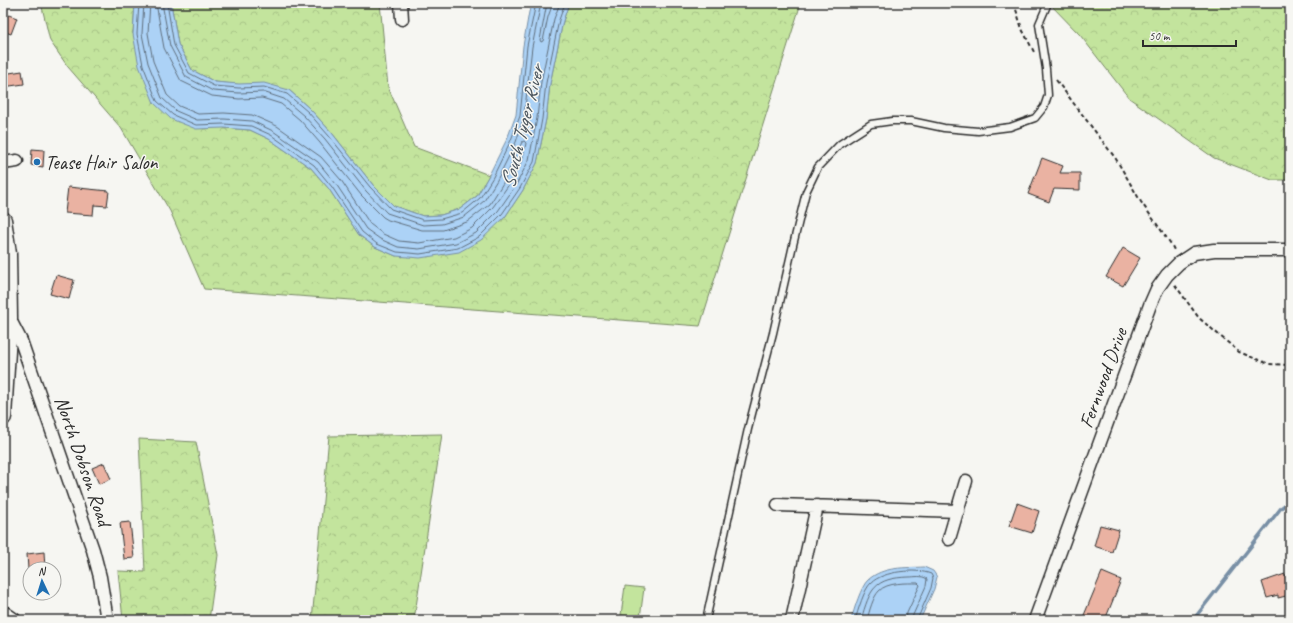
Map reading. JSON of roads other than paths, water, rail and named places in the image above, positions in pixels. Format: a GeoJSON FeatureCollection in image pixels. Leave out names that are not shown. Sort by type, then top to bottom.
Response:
{"type":"FeatureCollection","features":[{"type":"Feature","properties":{"kind":"main road"},"geometry":{"type":"LineString","coordinates":[[3,220],[8,254],[9,318],[3,417]]}},
{"type":"Feature","properties":{"kind":"street"},"geometry":{"type":"LineString","coordinates":[[401,3],[402,19]]}},
{"type":"Feature","properties":{"kind":"street"},"geometry":{"type":"LineString","coordinates":[[3,163],[17,161]]}},
{"type":"Feature","properties":{"kind":"street","name":"Fernwood Drive"},"geometry":{"type":"LineString","coordinates":[[1035,620],[1157,289],[1167,275],[1179,263],[1194,252],[1214,250],[1290,250]]}},
{"type":"Feature","properties":{"kind":"street","name":"North Dobson Road"},"geometry":{"type":"LineString","coordinates":[[9,318],[21,341],[90,542],[100,577],[107,620]]}},
{"type":"Feature","properties":{"kind":"street"},"geometry":{"type":"LineString","coordinates":[[949,539],[966,481]]}},
{"type":"Feature","properties":{"kind":"street"},"geometry":{"type":"LineString","coordinates":[[778,505],[958,511]]}},
{"type":"Feature","properties":{"kind":"street"},"geometry":{"type":"LineString","coordinates":[[792,620],[818,506]]}},
{"type":"Feature","properties":{"kind":"lane"},"geometry":{"type":"LineString","coordinates":[[706,620],[748,428],[773,333],[792,244],[806,192],[818,167],[840,144],[871,124],[892,121],[911,121],[944,128],[978,131],[1010,127],[1035,118],[1044,107],[1048,95],[1046,68],[1039,24],[1048,3]]}},
{"type":"Feature","properties":{"kind":"lane"},"geometry":{"type":"LineString","coordinates":[[3,608],[17,619]]}},
{"type":"Feature","properties":{"kind":"water","name":"South Tyger River"},"geometry":{"type":"Polygon","coordinates":[[[135,3],[171,3],[178,44],[192,70],[215,82],[239,84],[264,83],[289,90],[310,109],[332,133],[373,185],[394,206],[423,216],[441,215],[460,209],[477,196],[507,139],[516,115],[523,46],[532,3],[569,3],[563,21],[550,84],[546,119],[537,163],[523,190],[505,217],[481,240],[459,252],[420,258],[396,256],[375,247],[359,235],[329,189],[311,168],[269,139],[250,130],[224,128],[196,129],[171,119],[154,103],[139,66],[133,34],[135,3]]]}},
{"type":"Feature","properties":{"kind":"water"},"geometry":{"type":"Polygon","coordinates":[[[924,567],[933,571],[937,577],[934,589],[920,620],[851,620],[858,598],[865,583],[874,575],[888,570],[924,567]]]}},
{"type":"Feature","properties":{"kind":"waterway"},"geometry":{"type":"LineString","coordinates":[[1193,620],[1281,508],[1290,501]]}},
{"type":"Feature","properties":{"kind":"place","name":"Tease Hair Salon"},"geometry":{"type":"Point","coordinates":[37,162]}}]}
